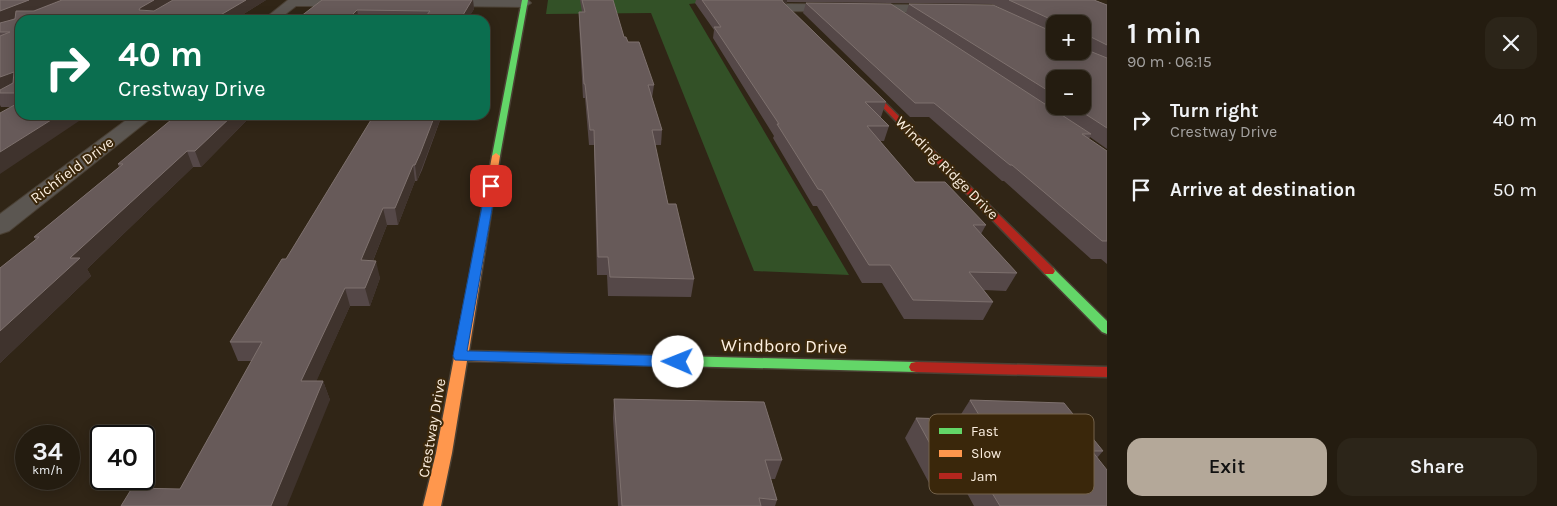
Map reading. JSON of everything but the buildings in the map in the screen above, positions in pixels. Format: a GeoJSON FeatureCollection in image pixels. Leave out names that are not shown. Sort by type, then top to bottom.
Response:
{"type":"FeatureCollection","features":[{"type":"Feature","properties":{"kind":"street"},"geometry":{"type":"LineString","coordinates":[[277,15],[295,1],[369,2]]}},
{"type":"Feature","properties":{"kind":"street"},"geometry":{"type":"LineString","coordinates":[[426,2],[525,1]]}},
{"type":"Feature","properties":{"kind":"street","name":"Crestway Drive"},"geometry":{"type":"LineString","coordinates":[[432,506],[444,453],[525,1]]}},
{"type":"Feature","properties":{"kind":"street"},"geometry":{"type":"LineString","coordinates":[[787,8],[954,10]]}},
{"type":"Feature","properties":{"kind":"street"},"geometry":{"type":"LineString","coordinates":[[787,8],[801,22]]}},
{"type":"Feature","properties":{"kind":"street","name":"Winding Ridge Drive"},"geometry":{"type":"LineString","coordinates":[[850,71],[1107,328]]}},
{"type":"Feature","properties":{"kind":"street","name":"Richfield Drive"},"geometry":{"type":"LineString","coordinates":[[0,226],[138,120]]}},
{"type":"Feature","properties":{"kind":"street","name":"Windboro Drive"},"geometry":{"type":"LineString","coordinates":[[460,356],[1103,375]]}},
{"type":"Feature","properties":{"kind":"green space"},"geometry":{"type":"Polygon","coordinates":[[[548,0],[726,0],[689,4],[849,275],[754,271],[651,13],[546,14],[548,0]]]}},
{"type":"Feature","properties":{"kind":"traffic: fast"},"geometry":{"type":"LineString","coordinates":[[496,156],[525,0]]}},
{"type":"Feature","properties":{"kind":"traffic: fast"},"geometry":{"type":"LineString","coordinates":[[1049,271],[1107,329]]}},
{"type":"Feature","properties":{"kind":"traffic: fast"},"geometry":{"type":"LineString","coordinates":[[679,361],[916,367]]}},
{"type":"Feature","properties":{"kind":"traffic: slow"},"geometry":{"type":"LineString","coordinates":[[432,506],[444,453],[496,156]]}},
{"type":"Feature","properties":{"kind":"traffic: slow"},"geometry":{"type":"LineString","coordinates":[[460,356],[679,361]]}},
{"type":"Feature","properties":{"kind":"traffic: jam"},"geometry":{"type":"LineString","coordinates":[[859,80],[1049,271]]}},
{"type":"Feature","properties":{"kind":"traffic: jam"},"geometry":{"type":"LineString","coordinates":[[916,367],[1107,372]]}},
{"type":"Feature","properties":{"kind":"route"},"geometry":{"type":"LineString","coordinates":[[491,186],[460,356],[678,362]]}}]}
